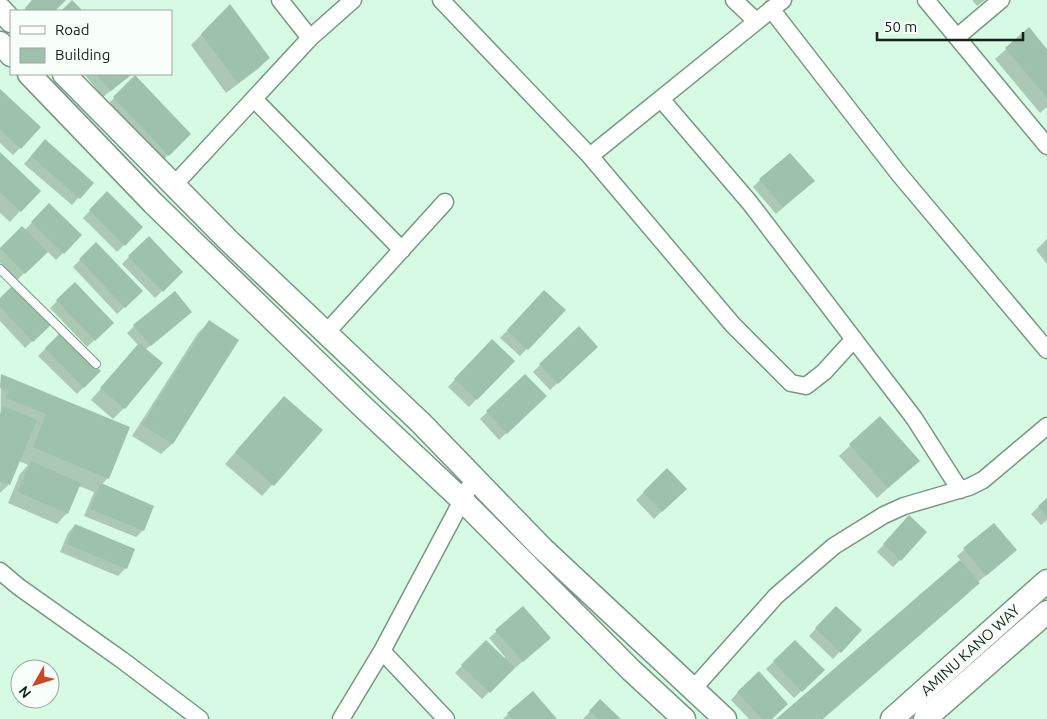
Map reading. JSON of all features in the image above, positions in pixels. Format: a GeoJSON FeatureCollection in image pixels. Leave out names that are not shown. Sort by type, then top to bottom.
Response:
{"type":"FeatureCollection","features":[{"type":"Feature","properties":{"kind":"street"},"geometry":{"type":"LineString","coordinates":[[280,0],[310,38]]}},
{"type":"Feature","properties":{"kind":"street"},"geometry":{"type":"LineString","coordinates":[[174,185],[310,38],[353,0]]}},
{"type":"Feature","properties":{"kind":"street"},"geometry":{"type":"LineString","coordinates":[[441,0],[590,156],[733,325],[791,384],[806,386],[824,372],[854,339]]}},
{"type":"Feature","properties":{"kind":"street"},"geometry":{"type":"LineString","coordinates":[[734,0],[756,21]]}},
{"type":"Feature","properties":{"kind":"street"},"geometry":{"type":"LineString","coordinates":[[926,0],[1045,138]]}},
{"type":"Feature","properties":{"kind":"street"},"geometry":{"type":"LineString","coordinates":[[957,37],[1001,0]]}},
{"type":"Feature","properties":{"kind":"street"},"geometry":{"type":"LineString","coordinates":[[590,156],[777,5],[899,174],[1047,350]]}},
{"type":"Feature","properties":{"kind":"street"},"geometry":{"type":"LineString","coordinates":[[0,9],[10,20]]}},
{"type":"Feature","properties":{"kind":"street"},"geometry":{"type":"LineString","coordinates":[[0,43],[10,54]]}},
{"type":"Feature","properties":{"kind":"street"},"geometry":{"type":"LineString","coordinates":[[31,75],[153,203],[362,406],[462,500],[631,670],[684,719]]}},
{"type":"Feature","properties":{"kind":"street"},"geometry":{"type":"LineString","coordinates":[[65,75],[229,241],[421,423],[542,548],[725,719]]}},
{"type":"Feature","properties":{"kind":"street"},"geometry":{"type":"LineString","coordinates":[[254,98],[402,250]]}},
{"type":"Feature","properties":{"kind":"street"},"geometry":{"type":"LineString","coordinates":[[661,99],[750,203],[914,418],[960,490]]}},
{"type":"Feature","properties":{"kind":"street"},"geometry":{"type":"LineString","coordinates":[[326,333],[445,202]]}},
{"type":"Feature","properties":{"kind":"street"},"geometry":{"type":"LineString","coordinates":[[693,689],[776,596],[834,546],[904,506],[960,490],[983,480],[1047,426]]}},
{"type":"Feature","properties":{"kind":"street"},"geometry":{"type":"LineString","coordinates":[[341,719],[382,651],[474,478]]}},
{"type":"Feature","properties":{"kind":"street"},"geometry":{"type":"LineString","coordinates":[[0,571],[19,587],[122,660],[200,719]]}},
{"type":"Feature","properties":{"kind":"street","name":"AMINU KANO WAY"},"geometry":{"type":"LineString","coordinates":[[892,719],[1047,581]]}},
{"type":"Feature","properties":{"kind":"street","name":"AMINU KANO WAY"},"geometry":{"type":"LineString","coordinates":[[926,719],[1047,612]]}},
{"type":"Feature","properties":{"kind":"street"},"geometry":{"type":"LineString","coordinates":[[382,651],[446,719]]}},
{"type":"Feature","properties":{"kind":"lane"},"geometry":{"type":"LineString","coordinates":[[0,269],[96,364]]}},
{"type":"Feature","properties":{"kind":"building"},"geometry":{"type":"Polygon","coordinates":[[[32,0],[66,0],[56,10],[27,10],[25,8],[32,0]]]}},
{"type":"Feature","properties":{"kind":"building"},"geometry":{"type":"Polygon","coordinates":[[[72,0],[82,10],[62,10],[72,0]]]}},
{"type":"Feature","properties":{"kind":"building"},"geometry":{"type":"Polygon","coordinates":[[[230,4],[270,58],[238,83],[201,34],[230,4]]]}},
{"type":"Feature","properties":{"kind":"building"},"geometry":{"type":"Polygon","coordinates":[[[1029,27],[1047,49],[1047,98],[1005,48],[1029,27]]]}},
{"type":"Feature","properties":{"kind":"building"},"geometry":{"type":"Polygon","coordinates":[[[97,75],[131,75],[111,91],[97,75]]]}},
{"type":"Feature","properties":{"kind":"building"},"geometry":{"type":"Polygon","coordinates":[[[135,75],[191,134],[169,156],[113,97],[135,75]]]}},
{"type":"Feature","properties":{"kind":"building"},"geometry":{"type":"Polygon","coordinates":[[[0,89],[41,127],[21,149],[0,129],[0,89]]]}},
{"type":"Feature","properties":{"kind":"building"},"geometry":{"type":"Polygon","coordinates":[[[45,139],[94,183],[80,199],[31,156],[45,139]]]}},
{"type":"Feature","properties":{"kind":"building"},"geometry":{"type":"Polygon","coordinates":[[[0,152],[41,191],[21,212],[0,192],[0,152]]]}},
{"type":"Feature","properties":{"kind":"building"},"geometry":{"type":"Polygon","coordinates":[[[790,153],[815,181],[783,207],[759,179],[790,153]]]}},
{"type":"Feature","properties":{"kind":"building"},"geometry":{"type":"Polygon","coordinates":[[[107,191],[143,227],[125,246],[89,210],[107,191]]]}},
{"type":"Feature","properties":{"kind":"building"},"geometry":{"type":"Polygon","coordinates":[[[49,203],[82,235],[64,254],[31,222],[49,203]]]}},
{"type":"Feature","properties":{"kind":"building"},"geometry":{"type":"Polygon","coordinates":[[[22,226],[48,252],[25,274],[0,248],[22,226]]]}},
{"type":"Feature","properties":{"kind":"building"},"geometry":{"type":"Polygon","coordinates":[[[149,236],[183,272],[163,292],[128,256],[149,236]]]}},
{"type":"Feature","properties":{"kind":"building"},"geometry":{"type":"Polygon","coordinates":[[[96,242],[143,291],[125,308],[79,259],[96,242]]]}},
{"type":"Feature","properties":{"kind":"building"},"geometry":{"type":"Polygon","coordinates":[[[75,282],[114,323],[95,341],[56,300],[75,282]]]}},
{"type":"Feature","properties":{"kind":"building"},"geometry":{"type":"Polygon","coordinates":[[[13,285],[51,325],[33,342],[0,307],[0,298],[13,285]]]}},
{"type":"Feature","properties":{"kind":"building"},"geometry":{"type":"Polygon","coordinates":[[[544,290],[566,310],[528,350],[507,330],[544,290]]]}},
{"type":"Feature","properties":{"kind":"building"},"geometry":{"type":"Polygon","coordinates":[[[175,291],[192,312],[151,346],[133,325],[175,291]]]}},
{"type":"Feature","properties":{"kind":"building"},"geometry":{"type":"Polygon","coordinates":[[[209,320],[239,340],[173,444],[142,425],[209,320]]]}},
{"type":"Feature","properties":{"kind":"building"},"geometry":{"type":"Polygon","coordinates":[[[579,326],[598,347],[558,384],[539,364],[579,326]]]}},
{"type":"Feature","properties":{"kind":"building"},"geometry":{"type":"Polygon","coordinates":[[[61,332],[101,371],[84,388],[45,348],[61,332]]]}},
{"type":"Feature","properties":{"kind":"building"},"geometry":{"type":"Polygon","coordinates":[[[492,339],[515,361],[477,400],[454,379],[492,339]]]}},
{"type":"Feature","properties":{"kind":"building"},"geometry":{"type":"Polygon","coordinates":[[[139,343],[163,363],[125,409],[100,388],[139,343]]]}},
{"type":"Feature","properties":{"kind":"building"},"geometry":{"type":"Polygon","coordinates":[[[1,374],[130,427],[109,479],[33,447],[46,414],[6,398],[9,391],[0,388],[1,374]]]}},
{"type":"Feature","properties":{"kind":"building"},"geometry":{"type":"Polygon","coordinates":[[[525,374],[547,396],[507,434],[486,411],[525,374]]]}},
{"type":"Feature","properties":{"kind":"building"},"geometry":{"type":"Polygon","coordinates":[[[284,396],[323,430],[274,486],[235,452],[284,396]]]}},
{"type":"Feature","properties":{"kind":"building"},"geometry":{"type":"Polygon","coordinates":[[[3,406],[37,420],[10,485],[0,481],[0,414],[3,406]]]}},
{"type":"Feature","properties":{"kind":"building"},"geometry":{"type":"Polygon","coordinates":[[[880,416],[920,461],[888,488],[849,444],[880,416]]]}},
{"type":"Feature","properties":{"kind":"building"},"geometry":{"type":"Polygon","coordinates":[[[31,461],[81,483],[68,514],[18,492],[31,461]]]}},
{"type":"Feature","properties":{"kind":"building"},"geometry":{"type":"Polygon","coordinates":[[[667,468],[687,489],[662,512],[643,492],[667,468]]]}},
{"type":"Feature","properties":{"kind":"building"},"geometry":{"type":"Polygon","coordinates":[[[101,483],[154,506],[144,531],[90,509],[101,483]]]}},
{"type":"Feature","properties":{"kind":"building"},"geometry":{"type":"Polygon","coordinates":[[[1047,498],[1047,517],[1038,506],[1047,498]]]}},
{"type":"Feature","properties":{"kind":"building"},"geometry":{"type":"Polygon","coordinates":[[[909,515],[927,532],[901,561],[883,544],[909,515]]]}},
{"type":"Feature","properties":{"kind":"building"},"geometry":{"type":"Polygon","coordinates":[[[994,523],[1017,550],[986,576],[963,548],[994,523]]]}},
{"type":"Feature","properties":{"kind":"building"},"geometry":{"type":"Polygon","coordinates":[[[75,524],[135,549],[127,569],[67,544],[75,524]]]}},
{"type":"Feature","properties":{"kind":"building"},"geometry":{"type":"Polygon","coordinates":[[[960,560],[980,583],[822,719],[776,719],[960,560]]]}},
{"type":"Feature","properties":{"kind":"building"},"geometry":{"type":"Polygon","coordinates":[[[523,606],[551,638],[523,662],[495,630],[523,606]]]}},
{"type":"Feature","properties":{"kind":"building"},"geometry":{"type":"Polygon","coordinates":[[[836,606],[862,630],[841,653],[815,628],[836,606]]]}},
{"type":"Feature","properties":{"kind":"building"},"geometry":{"type":"Polygon","coordinates":[[[486,640],[515,668],[490,693],[461,665],[486,640]]]}},
{"type":"Feature","properties":{"kind":"building"},"geometry":{"type":"Polygon","coordinates":[[[795,640],[825,670],[802,692],[773,661],[795,640]]]}},
{"type":"Feature","properties":{"kind":"building"},"geometry":{"type":"Polygon","coordinates":[[[759,671],[788,704],[772,719],[762,719],[737,692],[759,671]]]}},
{"type":"Feature","properties":{"kind":"building"},"geometry":{"type":"Polygon","coordinates":[[[533,691],[557,719],[512,719],[507,713],[533,691]]]}},
{"type":"Feature","properties":{"kind":"building"},"geometry":{"type":"Polygon","coordinates":[[[600,699],[621,719],[598,719],[589,711],[600,699]]]}}]}
